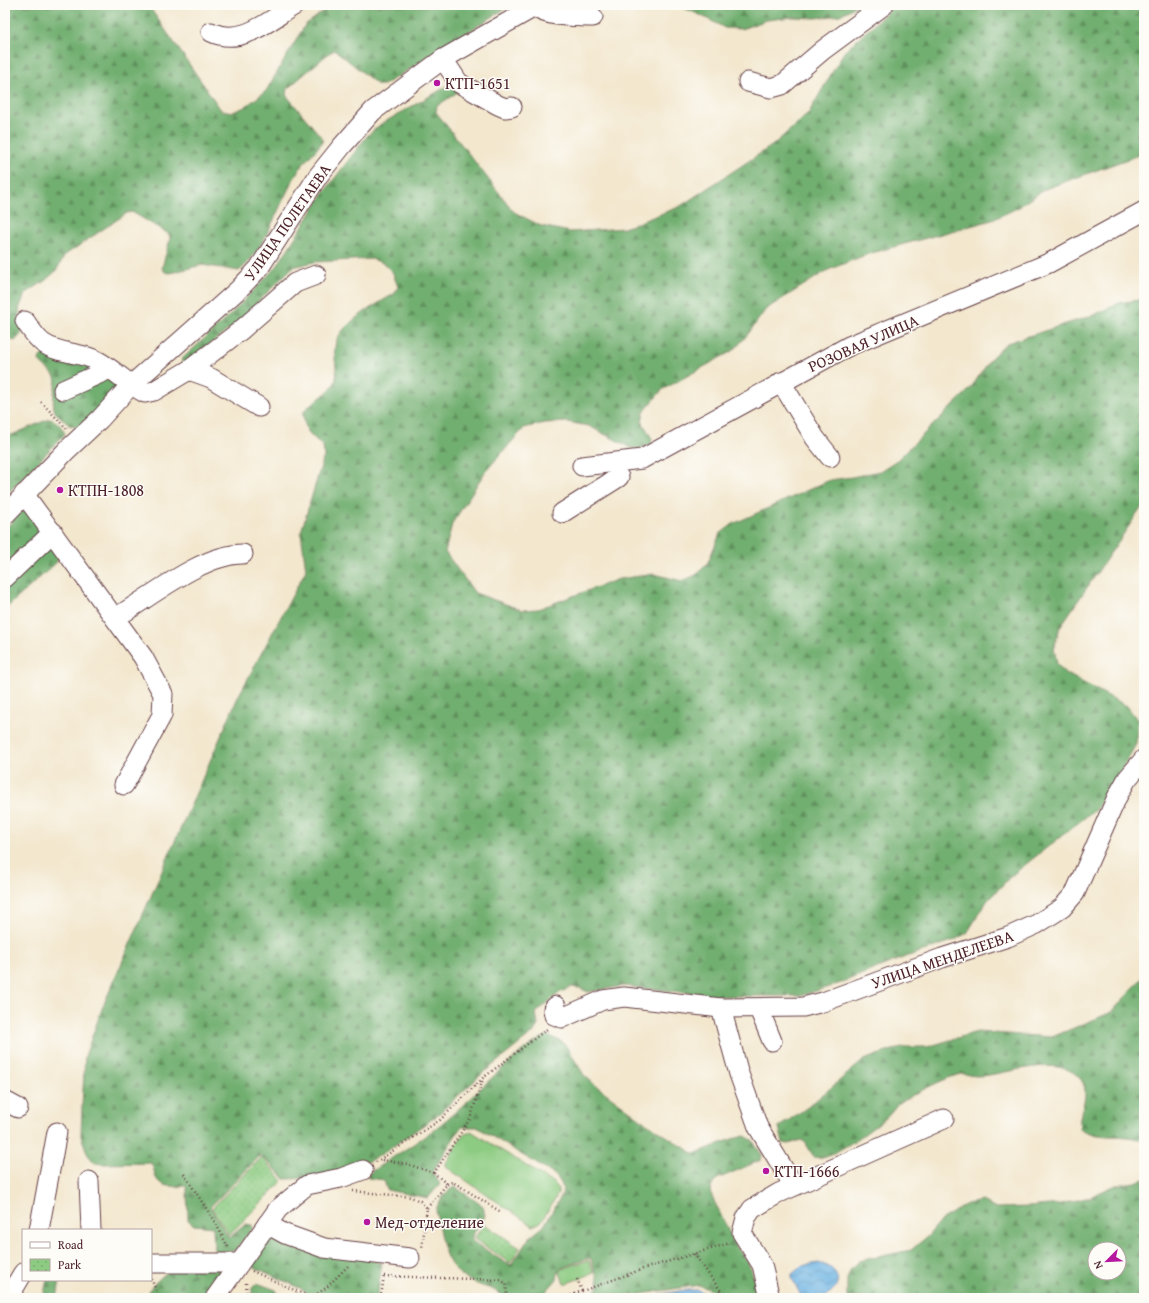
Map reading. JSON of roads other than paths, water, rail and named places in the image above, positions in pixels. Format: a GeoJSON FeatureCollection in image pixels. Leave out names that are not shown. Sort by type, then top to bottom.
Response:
{"type":"FeatureCollection","features":[{"type":"Feature","properties":{"kind":"street"},"geometry":{"type":"LineString","coordinates":[[211,32],[221,37],[232,38],[247,34],[295,5]]}},
{"type":"Feature","properties":{"kind":"street"},"geometry":{"type":"LineString","coordinates":[[748,82],[771,88],[782,84],[823,50],[884,5]]}},
{"type":"Feature","properties":{"kind":"street"},"geometry":{"type":"LineString","coordinates":[[536,6],[542,12],[553,15],[593,17]]}},
{"type":"Feature","properties":{"kind":"street","name":"УЛИЦА ПОЛЕТАЕВА"},"geometry":{"type":"LineString","coordinates":[[5,515],[24,494],[100,419],[130,386],[238,290],[259,268],[318,176],[373,111],[443,59],[536,6]]}},
{"type":"Feature","properties":{"kind":"street"},"geometry":{"type":"LineString","coordinates":[[443,59],[459,83],[498,106],[505,108],[512,107]]}},
{"type":"Feature","properties":{"kind":"street","name":"РОЗОВАЯ УЛИЦА"},"geometry":{"type":"LineString","coordinates":[[582,466],[642,459],[849,346],[1049,264],[1144,211]]}},
{"type":"Feature","properties":{"kind":"street"},"geometry":{"type":"LineString","coordinates":[[25,321],[41,342],[52,348],[95,360],[110,369],[130,386],[145,393],[154,391],[189,370],[240,331],[295,283],[316,275]]}},
{"type":"Feature","properties":{"kind":"street"},"geometry":{"type":"LineString","coordinates":[[63,390],[110,369]]}},
{"type":"Feature","properties":{"kind":"street"},"geometry":{"type":"LineString","coordinates":[[189,370],[211,378],[259,407]]}},
{"type":"Feature","properties":{"kind":"street"},"geometry":{"type":"LineString","coordinates":[[782,382],[815,438],[830,457]]}},
{"type":"Feature","properties":{"kind":"street"},"geometry":{"type":"LineString","coordinates":[[562,513],[619,477],[642,459]]}},
{"type":"Feature","properties":{"kind":"street"},"geometry":{"type":"LineString","coordinates":[[597,507],[619,477]]}},
{"type":"Feature","properties":{"kind":"street"},"geometry":{"type":"LineString","coordinates":[[24,494],[116,618],[154,674],[163,694],[162,715],[124,785]]}},
{"type":"Feature","properties":{"kind":"street"},"geometry":{"type":"LineString","coordinates":[[5,578],[53,532]]}},
{"type":"Feature","properties":{"kind":"street"},"geometry":{"type":"LineString","coordinates":[[36,548],[72,558]]}},
{"type":"Feature","properties":{"kind":"street"},"geometry":{"type":"LineString","coordinates":[[116,618],[201,565],[231,554],[243,554]]}},
{"type":"Feature","properties":{"kind":"street","name":"УЛИЦА МЕНДЕЛЕЕВА"},"geometry":{"type":"LineString","coordinates":[[559,1012],[603,1000],[624,997],[721,1008],[759,1009],[803,1007],[823,1002],[942,958],[1008,937],[1037,924],[1062,908],[1075,892],[1117,797],[1127,779],[1144,759]]}},
{"type":"Feature","properties":{"kind":"street"},"geometry":{"type":"LineString","coordinates":[[721,1008],[739,1074],[758,1127],[794,1186]]}},
{"type":"Feature","properties":{"kind":"street"},"geometry":{"type":"LineString","coordinates":[[759,1009],[772,1041]]}},
{"type":"Feature","properties":{"kind":"street"},"geometry":{"type":"LineString","coordinates":[[770,1298],[762,1265],[744,1239],[742,1233],[746,1218],[752,1209],[794,1186],[944,1119]]}},
{"type":"Feature","properties":{"kind":"street"},"geometry":{"type":"LineString","coordinates":[[40,1229],[57,1132]]}},
{"type":"Feature","properties":{"kind":"street"},"geometry":{"type":"LineString","coordinates":[[215,1298],[243,1265],[267,1224],[278,1209],[307,1185],[341,1178],[363,1170]]}},
{"type":"Feature","properties":{"kind":"street"},"geometry":{"type":"LineString","coordinates":[[89,1181],[91,1229]]}},
{"type":"Feature","properties":{"kind":"street"},"geometry":{"type":"LineString","coordinates":[[267,1224],[285,1234],[324,1248],[410,1258]]}},
{"type":"Feature","properties":{"kind":"street"},"geometry":{"type":"LineString","coordinates":[[152,1263],[243,1265]]}},
{"type":"Feature","properties":{"kind":"street"},"geometry":{"type":"LineString","coordinates":[[8,1298],[22,1274]]}},
{"type":"Feature","properties":{"kind":"water"},"geometry":{"type":"Polygon","coordinates":[[[818,1263],[833,1270],[838,1285],[825,1298],[802,1298],[792,1278],[792,1274],[802,1266],[818,1263]]]}},
{"type":"Feature","properties":{"kind":"water"},"geometry":{"type":"Polygon","coordinates":[[[685,1290],[698,1290],[710,1295],[712,1298],[641,1298],[685,1290]]]}},
{"type":"Feature","properties":{"kind":"place","name":"КТП-1651"},"geometry":{"type":"Point","coordinates":[437,83]}},
{"type":"Feature","properties":{"kind":"place","name":"КТПН-1808"},"geometry":{"type":"Point","coordinates":[60,490]}},
{"type":"Feature","properties":{"kind":"place","name":"КТП-1666"},"geometry":{"type":"Point","coordinates":[766,1171]}},
{"type":"Feature","properties":{"kind":"place","name":"Мед-отделение"},"geometry":{"type":"Point","coordinates":[367,1222]}}]}
